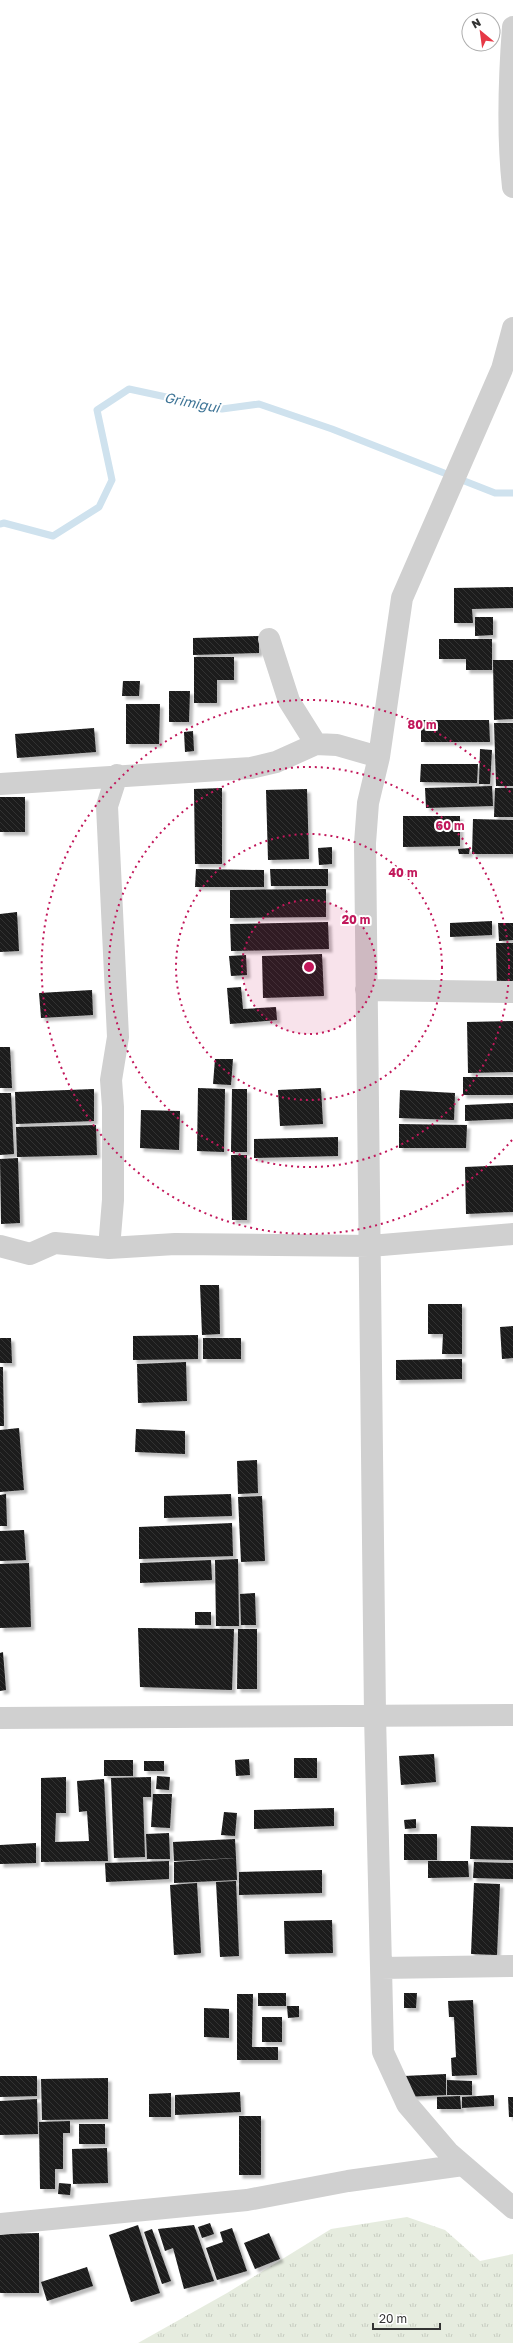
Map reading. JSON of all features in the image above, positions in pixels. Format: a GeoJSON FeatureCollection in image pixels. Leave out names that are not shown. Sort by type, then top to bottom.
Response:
{"type":"FeatureCollection","features":[{"type":"Feature","properties":{"kind":"street"},"geometry":{"type":"LineString","coordinates":[[513,26],[509,99],[510,152],[513,187]]}},
{"type":"Feature","properties":{"kind":"street"},"geometry":{"type":"LineString","coordinates":[[513,328],[502,369],[402,598],[380,757],[368,803],[364,843],[375,1715],[383,2052],[407,2104],[448,2152],[513,2208]]}},
{"type":"Feature","properties":{"kind":"street"},"geometry":{"type":"LineString","coordinates":[[269,639],[289,701],[316,744]]}},
{"type":"Feature","properties":{"kind":"street"},"geometry":{"type":"LineString","coordinates":[[0,784],[117,775],[251,768],[276,762],[316,744],[337,745],[380,757]]}},
{"type":"Feature","properties":{"kind":"street"},"geometry":{"type":"LineString","coordinates":[[109,1248],[113,1184],[113,1107],[111,1080],[118,1037],[107,806],[117,775]]}},
{"type":"Feature","properties":{"kind":"street"},"geometry":{"type":"LineString","coordinates":[[366,990],[513,992]]}},
{"type":"Feature","properties":{"kind":"street"},"geometry":{"type":"LineString","coordinates":[[0,1246],[30,1254],[55,1243],[109,1248],[175,1244],[370,1246],[513,1234]]}},
{"type":"Feature","properties":{"kind":"street"},"geometry":{"type":"LineString","coordinates":[[0,1718],[513,1715]]}},
{"type":"Feature","properties":{"kind":"street"},"geometry":{"type":"LineString","coordinates":[[381,1968],[513,1966]]}},
{"type":"Feature","properties":{"kind":"street"},"geometry":{"type":"LineString","coordinates":[[0,2224],[247,2200],[348,2181],[463,2165]]}},
{"type":"Feature","properties":{"kind":"green space"},"geometry":{"type":"Polygon","coordinates":[[[407,2217],[445,2230],[480,2261],[513,2254],[513,2343],[138,2343],[227,2293],[331,2229],[407,2217]]]}},
{"type":"Feature","properties":{"kind":"building"},"geometry":{"type":"Polygon","coordinates":[[[513,587],[513,608],[472,609],[473,623],[454,623],[454,588],[513,587]]]}},
{"type":"Feature","properties":{"kind":"building"},"geometry":{"type":"Polygon","coordinates":[[[475,617],[493,617],[493,635],[475,636],[475,617]]]}},
{"type":"Feature","properties":{"kind":"building"},"geometry":{"type":"Polygon","coordinates":[[[259,636],[259,653],[193,655],[193,638],[259,636]]]}},
{"type":"Feature","properties":{"kind":"building"},"geometry":{"type":"Polygon","coordinates":[[[439,639],[492,639],[492,670],[466,670],[466,659],[439,659],[439,639]]]}},
{"type":"Feature","properties":{"kind":"building"},"geometry":{"type":"Polygon","coordinates":[[[194,657],[234,657],[234,680],[217,680],[217,703],[194,703],[194,657]]]}},
{"type":"Feature","properties":{"kind":"building"},"geometry":{"type":"Polygon","coordinates":[[[493,660],[513,660],[513,719],[494,720],[493,660]]]}},
{"type":"Feature","properties":{"kind":"building"},"geometry":{"type":"Polygon","coordinates":[[[123,681],[140,681],[139,696],[122,696],[123,681]]]}},
{"type":"Feature","properties":{"kind":"building"},"geometry":{"type":"Polygon","coordinates":[[[169,691],[190,691],[189,722],[169,722],[169,691]]]}},
{"type":"Feature","properties":{"kind":"building"},"geometry":{"type":"Polygon","coordinates":[[[126,704],[160,704],[159,744],[126,744],[126,704]]]}},
{"type":"Feature","properties":{"kind":"building"},"geometry":{"type":"Polygon","coordinates":[[[421,720],[489,720],[490,742],[421,742],[421,720]]]}},
{"type":"Feature","properties":{"kind":"building"},"geometry":{"type":"Polygon","coordinates":[[[494,723],[513,723],[513,786],[496,786],[494,723]]]}},
{"type":"Feature","properties":{"kind":"building"},"geometry":{"type":"Polygon","coordinates":[[[94,728],[96,752],[17,758],[15,734],[94,728]]]}},
{"type":"Feature","properties":{"kind":"building"},"geometry":{"type":"Polygon","coordinates":[[[193,731],[194,751],[185,752],[184,732],[193,731]]]}},
{"type":"Feature","properties":{"kind":"building"},"geometry":{"type":"Polygon","coordinates":[[[480,749],[492,750],[490,784],[479,784],[480,749]]]}},
{"type":"Feature","properties":{"kind":"building"},"geometry":{"type":"Polygon","coordinates":[[[421,764],[478,764],[477,783],[420,782],[421,764]]]}},
{"type":"Feature","properties":{"kind":"building"},"geometry":{"type":"Polygon","coordinates":[[[492,786],[493,806],[426,808],[425,788],[492,786]]]}},
{"type":"Feature","properties":{"kind":"building"},"geometry":{"type":"Polygon","coordinates":[[[222,788],[222,864],[195,864],[194,789],[222,788]]]}},
{"type":"Feature","properties":{"kind":"building"},"geometry":{"type":"Polygon","coordinates":[[[495,788],[513,788],[513,817],[494,817],[495,788]]]}},
{"type":"Feature","properties":{"kind":"building"},"geometry":{"type":"Polygon","coordinates":[[[307,789],[309,859],[268,860],[266,790],[307,789]]]}},
{"type":"Feature","properties":{"kind":"building"},"geometry":{"type":"Polygon","coordinates":[[[0,797],[25,797],[25,832],[0,832],[0,797]]]}},
{"type":"Feature","properties":{"kind":"building"},"geometry":{"type":"Polygon","coordinates":[[[403,816],[460,816],[460,846],[403,847],[403,816]]]}},
{"type":"Feature","properties":{"kind":"building"},"geometry":{"type":"Polygon","coordinates":[[[473,819],[513,820],[513,854],[472,854],[473,819]]]}},
{"type":"Feature","properties":{"kind":"building"},"geometry":{"type":"Polygon","coordinates":[[[332,847],[332,864],[319,865],[318,848],[332,847]]]}},
{"type":"Feature","properties":{"kind":"building"},"geometry":{"type":"Polygon","coordinates":[[[470,848],[469,854],[459,854],[458,849],[470,848]]]}},
{"type":"Feature","properties":{"kind":"building"},"geometry":{"type":"Polygon","coordinates":[[[196,869],[264,870],[264,887],[195,887],[196,869]]]}},
{"type":"Feature","properties":{"kind":"building"},"geometry":{"type":"Polygon","coordinates":[[[270,869],[328,869],[328,886],[271,886],[270,869]]]}},
{"type":"Feature","properties":{"kind":"building"},"geometry":{"type":"Polygon","coordinates":[[[326,889],[326,917],[230,918],[230,890],[326,889]]]}},
{"type":"Feature","properties":{"kind":"building"},"geometry":{"type":"Polygon","coordinates":[[[17,912],[19,951],[0,952],[0,914],[17,912]]]}},
{"type":"Feature","properties":{"kind":"building"},"geometry":{"type":"Polygon","coordinates":[[[492,921],[492,935],[450,937],[450,923],[492,921]]]}},
{"type":"Feature","properties":{"kind":"building"},"geometry":{"type":"Polygon","coordinates":[[[328,922],[329,949],[231,951],[230,924],[328,922]]]}},
{"type":"Feature","properties":{"kind":"building"},"geometry":{"type":"Polygon","coordinates":[[[498,923],[513,923],[513,940],[499,941],[498,923]]]}},
{"type":"Feature","properties":{"kind":"building"},"geometry":{"type":"Polygon","coordinates":[[[496,943],[513,943],[513,989],[497,989],[496,943]]]}},
{"type":"Feature","properties":{"kind":"building"},"geometry":{"type":"Polygon","coordinates":[[[322,954],[324,996],[263,998],[262,956],[322,954]]]}},
{"type":"Feature","properties":{"kind":"building"},"geometry":{"type":"Polygon","coordinates":[[[246,955],[247,975],[231,976],[229,956],[246,955]]]}},
{"type":"Feature","properties":{"kind":"building"},"geometry":{"type":"Polygon","coordinates":[[[241,987],[243,1009],[276,1007],[277,1020],[230,1024],[227,988],[241,987]]]}},
{"type":"Feature","properties":{"kind":"building"},"geometry":{"type":"Polygon","coordinates":[[[92,990],[93,1015],[41,1018],[39,993],[92,990]]]}},
{"type":"Feature","properties":{"kind":"building"},"geometry":{"type":"Polygon","coordinates":[[[513,1021],[513,1072],[468,1073],[467,1022],[513,1021]]]}},
{"type":"Feature","properties":{"kind":"building"},"geometry":{"type":"Polygon","coordinates":[[[0,1047],[10,1047],[12,1088],[0,1088],[0,1047]]]}},
{"type":"Feature","properties":{"kind":"building"},"geometry":{"type":"Polygon","coordinates":[[[215,1059],[233,1059],[231,1085],[213,1084],[215,1059]]]}},
{"type":"Feature","properties":{"kind":"building"},"geometry":{"type":"Polygon","coordinates":[[[463,1077],[513,1077],[513,1095],[463,1095],[463,1077]]]}},
{"type":"Feature","properties":{"kind":"building"},"geometry":{"type":"Polygon","coordinates":[[[198,1088],[225,1089],[224,1152],[197,1151],[198,1088]]]}},
{"type":"Feature","properties":{"kind":"building"},"geometry":{"type":"Polygon","coordinates":[[[321,1088],[323,1124],[280,1126],[278,1090],[321,1088]]]}},
{"type":"Feature","properties":{"kind":"building"},"geometry":{"type":"Polygon","coordinates":[[[94,1089],[94,1121],[16,1124],[15,1092],[94,1089]]]}},
{"type":"Feature","properties":{"kind":"building"},"geometry":{"type":"Polygon","coordinates":[[[232,1089],[247,1089],[247,1152],[231,1152],[232,1089]]]}},
{"type":"Feature","properties":{"kind":"building"},"geometry":{"type":"Polygon","coordinates":[[[400,1090],[455,1093],[454,1120],[399,1118],[400,1090]]]}},
{"type":"Feature","properties":{"kind":"building"},"geometry":{"type":"Polygon","coordinates":[[[0,1093],[11,1093],[14,1154],[0,1155],[0,1093]]]}},
{"type":"Feature","properties":{"kind":"building"},"geometry":{"type":"Polygon","coordinates":[[[513,1103],[513,1119],[465,1121],[465,1105],[513,1103]]]}},
{"type":"Feature","properties":{"kind":"building"},"geometry":{"type":"Polygon","coordinates":[[[141,1110],[180,1111],[179,1150],[140,1148],[141,1110]]]}},
{"type":"Feature","properties":{"kind":"building"},"geometry":{"type":"Polygon","coordinates":[[[399,1124],[467,1125],[466,1148],[399,1148],[399,1124]]]}},
{"type":"Feature","properties":{"kind":"building"},"geometry":{"type":"Polygon","coordinates":[[[96,1125],[97,1155],[17,1157],[16,1127],[96,1125]]]}},
{"type":"Feature","properties":{"kind":"building"},"geometry":{"type":"Polygon","coordinates":[[[338,1137],[338,1156],[254,1158],[254,1139],[338,1137]]]}},
{"type":"Feature","properties":{"kind":"building"},"geometry":{"type":"Polygon","coordinates":[[[231,1155],[247,1155],[247,1220],[232,1220],[231,1155]]]}},
{"type":"Feature","properties":{"kind":"building"},"geometry":{"type":"Polygon","coordinates":[[[18,1158],[20,1223],[1,1224],[0,1159],[18,1158]]]}},
{"type":"Feature","properties":{"kind":"building"},"geometry":{"type":"Polygon","coordinates":[[[513,1165],[513,1212],[466,1214],[465,1167],[513,1165]]]}},
{"type":"Feature","properties":{"kind":"building"},"geometry":{"type":"Polygon","coordinates":[[[200,1285],[219,1285],[220,1334],[202,1335],[200,1285]]]}},
{"type":"Feature","properties":{"kind":"building"},"geometry":{"type":"Polygon","coordinates":[[[428,1304],[462,1304],[462,1354],[442,1354],[443,1334],[428,1334],[428,1304]]]}},
{"type":"Feature","properties":{"kind":"building"},"geometry":{"type":"Polygon","coordinates":[[[513,1326],[513,1358],[502,1359],[500,1327],[513,1326]]]}},
{"type":"Feature","properties":{"kind":"building"},"geometry":{"type":"Polygon","coordinates":[[[198,1335],[198,1359],[133,1360],[133,1336],[198,1335]]]}},
{"type":"Feature","properties":{"kind":"building"},"geometry":{"type":"Polygon","coordinates":[[[0,1338],[11,1338],[12,1363],[0,1363],[0,1338]]]}},
{"type":"Feature","properties":{"kind":"building"},"geometry":{"type":"Polygon","coordinates":[[[203,1338],[241,1338],[241,1359],[203,1359],[203,1338]]]}},
{"type":"Feature","properties":{"kind":"building"},"geometry":{"type":"Polygon","coordinates":[[[462,1359],[462,1379],[396,1380],[396,1360],[462,1359]]]}},
{"type":"Feature","properties":{"kind":"building"},"geometry":{"type":"Polygon","coordinates":[[[186,1362],[187,1401],[138,1403],[137,1364],[186,1362]]]}},
{"type":"Feature","properties":{"kind":"building"},"geometry":{"type":"Polygon","coordinates":[[[0,1367],[3,1367],[4,1426],[0,1426],[0,1367]]]}},
{"type":"Feature","properties":{"kind":"building"},"geometry":{"type":"Polygon","coordinates":[[[19,1428],[24,1490],[0,1492],[0,1430],[19,1428]]]}},
{"type":"Feature","properties":{"kind":"building"},"geometry":{"type":"Polygon","coordinates":[[[136,1429],[185,1431],[185,1454],[135,1452],[136,1429]]]}},
{"type":"Feature","properties":{"kind":"building"},"geometry":{"type":"Polygon","coordinates":[[[257,1460],[258,1493],[238,1494],[237,1461],[257,1460]]]}},
{"type":"Feature","properties":{"kind":"building"},"geometry":{"type":"Polygon","coordinates":[[[6,1494],[7,1526],[0,1526],[0,1495],[6,1494]]]}},
{"type":"Feature","properties":{"kind":"building"},"geometry":{"type":"Polygon","coordinates":[[[231,1494],[232,1516],[164,1518],[164,1496],[231,1494]]]}},
{"type":"Feature","properties":{"kind":"building"},"geometry":{"type":"Polygon","coordinates":[[[262,1496],[265,1561],[241,1562],[238,1497],[262,1496]]]}},
{"type":"Feature","properties":{"kind":"building"},"geometry":{"type":"Polygon","coordinates":[[[232,1523],[233,1556],[139,1559],[139,1527],[232,1523]]]}},
{"type":"Feature","properties":{"kind":"building"},"geometry":{"type":"Polygon","coordinates":[[[24,1530],[26,1560],[0,1561],[0,1531],[24,1530]]]}},
{"type":"Feature","properties":{"kind":"building"},"geometry":{"type":"Polygon","coordinates":[[[238,1559],[239,1626],[216,1626],[215,1560],[238,1559]]]}},
{"type":"Feature","properties":{"kind":"building"},"geometry":{"type":"Polygon","coordinates":[[[211,1560],[212,1580],[140,1583],[140,1563],[211,1560]]]}},
{"type":"Feature","properties":{"kind":"building"},"geometry":{"type":"Polygon","coordinates":[[[29,1563],[31,1627],[0,1628],[0,1564],[29,1563]]]}},
{"type":"Feature","properties":{"kind":"building"},"geometry":{"type":"Polygon","coordinates":[[[255,1593],[256,1625],[241,1625],[240,1594],[255,1593]]]}},
{"type":"Feature","properties":{"kind":"building"},"geometry":{"type":"Polygon","coordinates":[[[195,1612],[211,1612],[211,1625],[195,1625],[195,1612]]]}},
{"type":"Feature","properties":{"kind":"building"},"geometry":{"type":"Polygon","coordinates":[[[138,1628],[234,1629],[232,1690],[140,1687],[138,1628]]]}},
{"type":"Feature","properties":{"kind":"building"},"geometry":{"type":"Polygon","coordinates":[[[238,1629],[257,1629],[257,1689],[237,1689],[238,1629]]]}},
{"type":"Feature","properties":{"kind":"building"},"geometry":{"type":"Polygon","coordinates":[[[3,1652],[6,1690],[0,1691],[0,1653],[3,1652]]]}},
{"type":"Feature","properties":{"kind":"building"},"geometry":{"type":"Polygon","coordinates":[[[434,1754],[436,1782],[401,1785],[399,1756],[434,1754]]]}},
{"type":"Feature","properties":{"kind":"building"},"geometry":{"type":"Polygon","coordinates":[[[294,1758],[317,1758],[317,1778],[294,1778],[294,1758]]]}},
{"type":"Feature","properties":{"kind":"building"},"geometry":{"type":"Polygon","coordinates":[[[249,1759],[250,1775],[236,1776],[235,1760],[249,1759]]]}},
{"type":"Feature","properties":{"kind":"building"},"geometry":{"type":"Polygon","coordinates":[[[104,1760],[133,1760],[133,1776],[104,1776],[104,1760]]]}},
{"type":"Feature","properties":{"kind":"building"},"geometry":{"type":"Polygon","coordinates":[[[144,1761],[164,1761],[164,1771],[144,1771],[144,1761]]]}},
{"type":"Feature","properties":{"kind":"building"},"geometry":{"type":"Polygon","coordinates":[[[157,1776],[170,1777],[169,1790],[156,1789],[157,1776]]]}},
{"type":"Feature","properties":{"kind":"building"},"geometry":{"type":"Polygon","coordinates":[[[66,1777],[66,1813],[56,1813],[55,1842],[89,1841],[87,1811],[79,1812],[77,1781],[104,1779],[108,1861],[41,1862],[41,1778],[66,1777]]]}},
{"type":"Feature","properties":{"kind":"building"},"geometry":{"type":"Polygon","coordinates":[[[151,1777],[151,1797],[143,1797],[145,1857],[114,1858],[111,1778],[151,1777]]]}},
{"type":"Feature","properties":{"kind":"building"},"geometry":{"type":"Polygon","coordinates":[[[153,1794],[172,1794],[170,1828],[151,1827],[153,1794]]]}},
{"type":"Feature","properties":{"kind":"building"},"geometry":{"type":"Polygon","coordinates":[[[334,1808],[334,1826],[254,1829],[254,1810],[334,1808]]]}},
{"type":"Feature","properties":{"kind":"building"},"geometry":{"type":"Polygon","coordinates":[[[224,1812],[237,1813],[235,1836],[221,1835],[224,1812]]]}},
{"type":"Feature","properties":{"kind":"building"},"geometry":{"type":"Polygon","coordinates":[[[416,1819],[416,1828],[405,1829],[404,1820],[416,1819]]]}},
{"type":"Feature","properties":{"kind":"building"},"geometry":{"type":"Polygon","coordinates":[[[471,1826],[513,1827],[513,1860],[470,1859],[471,1826]]]}},
{"type":"Feature","properties":{"kind":"building"},"geometry":{"type":"Polygon","coordinates":[[[169,1833],[170,1859],[147,1859],[146,1834],[169,1833]]]}},
{"type":"Feature","properties":{"kind":"building"},"geometry":{"type":"Polygon","coordinates":[[[404,1834],[437,1834],[437,1860],[404,1860],[404,1834]]]}},
{"type":"Feature","properties":{"kind":"building"},"geometry":{"type":"Polygon","coordinates":[[[235,1839],[236,1858],[174,1861],[173,1842],[235,1839]]]}},
{"type":"Feature","properties":{"kind":"building"},"geometry":{"type":"Polygon","coordinates":[[[36,1843],[36,1863],[0,1864],[0,1845],[36,1843]]]}},
{"type":"Feature","properties":{"kind":"building"},"geometry":{"type":"Polygon","coordinates":[[[236,1858],[237,1880],[174,1883],[174,1862],[236,1858]]]}},
{"type":"Feature","properties":{"kind":"building"},"geometry":{"type":"Polygon","coordinates":[[[169,1861],[169,1879],[106,1882],[105,1863],[169,1861]]]}},
{"type":"Feature","properties":{"kind":"building"},"geometry":{"type":"Polygon","coordinates":[[[428,1861],[468,1861],[469,1877],[428,1878],[428,1861]]]}},
{"type":"Feature","properties":{"kind":"building"},"geometry":{"type":"Polygon","coordinates":[[[474,1862],[513,1863],[513,1879],[473,1878],[474,1862]]]}},
{"type":"Feature","properties":{"kind":"building"},"geometry":{"type":"Polygon","coordinates":[[[322,1870],[322,1893],[239,1895],[239,1872],[322,1870]]]}},
{"type":"Feature","properties":{"kind":"building"},"geometry":{"type":"Polygon","coordinates":[[[236,1881],[239,1956],[220,1957],[216,1882],[236,1881]]]}},
{"type":"Feature","properties":{"kind":"building"},"geometry":{"type":"Polygon","coordinates":[[[197,1883],[201,1953],[174,1955],[170,1885],[197,1883]]]}},
{"type":"Feature","properties":{"kind":"building"},"geometry":{"type":"Polygon","coordinates":[[[474,1883],[500,1884],[497,1955],[471,1954],[474,1883]]]}},
{"type":"Feature","properties":{"kind":"building"},"geometry":{"type":"Polygon","coordinates":[[[332,1920],[333,1953],[285,1954],[284,1921],[332,1920]]]}},
{"type":"Feature","properties":{"kind":"building"},"geometry":{"type":"Polygon","coordinates":[[[258,1993],[286,1993],[286,2006],[258,2006],[258,1993]]]}},
{"type":"Feature","properties":{"kind":"building"},"geometry":{"type":"Polygon","coordinates":[[[404,1993],[417,1993],[416,2008],[404,2008],[404,1993]]]}},
{"type":"Feature","properties":{"kind":"building"},"geometry":{"type":"Polygon","coordinates":[[[237,1994],[253,1994],[252,2047],[278,2047],[278,2060],[237,2060],[237,1994]]]}},
{"type":"Feature","properties":{"kind":"building"},"geometry":{"type":"Polygon","coordinates":[[[473,2000],[477,2075],[452,2076],[451,2058],[456,2057],[454,2017],[449,2017],[448,2001],[473,2000]]]}},
{"type":"Feature","properties":{"kind":"building"},"geometry":{"type":"Polygon","coordinates":[[[287,2006],[299,2006],[299,2017],[288,2018],[287,2006]]]}},
{"type":"Feature","properties":{"kind":"building"},"geometry":{"type":"Polygon","coordinates":[[[204,2008],[229,2009],[229,2038],[204,2037],[204,2008]]]}},
{"type":"Feature","properties":{"kind":"building"},"geometry":{"type":"Polygon","coordinates":[[[262,2017],[282,2017],[282,2042],[262,2042],[262,2017]]]}},
{"type":"Feature","properties":{"kind":"building"},"geometry":{"type":"Polygon","coordinates":[[[446,2074],[446,2095],[405,2097],[404,2076],[446,2074]]]}},
{"type":"Feature","properties":{"kind":"building"},"geometry":{"type":"Polygon","coordinates":[[[0,2076],[37,2076],[37,2096],[0,2097],[0,2076]]]}},
{"type":"Feature","properties":{"kind":"building"},"geometry":{"type":"Polygon","coordinates":[[[108,2078],[108,2119],[42,2120],[41,2079],[108,2078]]]}},
{"type":"Feature","properties":{"kind":"building"},"geometry":{"type":"Polygon","coordinates":[[[447,2080],[472,2081],[472,2095],[447,2095],[447,2080]]]}},
{"type":"Feature","properties":{"kind":"building"},"geometry":{"type":"Polygon","coordinates":[[[240,2092],[241,2112],[175,2115],[175,2095],[240,2092]]]}},
{"type":"Feature","properties":{"kind":"building"},"geometry":{"type":"Polygon","coordinates":[[[171,2093],[171,2117],[149,2117],[149,2094],[171,2093]]]}},
{"type":"Feature","properties":{"kind":"building"},"geometry":{"type":"Polygon","coordinates":[[[494,2095],[494,2106],[462,2108],[462,2097],[494,2095]]]}},
{"type":"Feature","properties":{"kind":"building"},"geometry":{"type":"Polygon","coordinates":[[[460,2096],[461,2109],[437,2109],[437,2097],[460,2096]]]}},
{"type":"Feature","properties":{"kind":"building"},"geometry":{"type":"Polygon","coordinates":[[[508,2097],[513,2097],[513,2117],[509,2117],[508,2097]]]}},
{"type":"Feature","properties":{"kind":"building"},"geometry":{"type":"Polygon","coordinates":[[[37,2099],[38,2134],[0,2135],[0,2101],[37,2099]]]}},
{"type":"Feature","properties":{"kind":"building"},"geometry":{"type":"Polygon","coordinates":[[[239,2116],[261,2116],[261,2175],[239,2175],[239,2116]]]}},
{"type":"Feature","properties":{"kind":"building"},"geometry":{"type":"Polygon","coordinates":[[[70,2121],[70,2133],[63,2133],[63,2169],[55,2169],[55,2189],[40,2189],[39,2122],[70,2121]]]}},
{"type":"Feature","properties":{"kind":"building"},"geometry":{"type":"Polygon","coordinates":[[[79,2124],[105,2124],[105,2144],[79,2144],[79,2124]]]}},
{"type":"Feature","properties":{"kind":"building"},"geometry":{"type":"Polygon","coordinates":[[[107,2148],[108,2183],[73,2184],[72,2149],[107,2148]]]}},
{"type":"Feature","properties":{"kind":"building"},"geometry":{"type":"Polygon","coordinates":[[[59,2183],[71,2184],[70,2195],[58,2194],[59,2183]]]}},
{"type":"Feature","properties":{"kind":"building"},"geometry":{"type":"Polygon","coordinates":[[[210,2223],[214,2234],[202,2238],[198,2227],[210,2223]]]}},
{"type":"Feature","properties":{"kind":"building"},"geometry":{"type":"Polygon","coordinates":[[[138,2225],[160,2293],[131,2302],[109,2235],[138,2225]]]}},
{"type":"Feature","properties":{"kind":"building"},"geometry":{"type":"Polygon","coordinates":[[[194,2225],[214,2281],[184,2289],[173,2248],[165,2251],[158,2229],[194,2225]]]}},
{"type":"Feature","properties":{"kind":"building"},"geometry":{"type":"Polygon","coordinates":[[[232,2228],[247,2271],[217,2280],[206,2248],[223,2242],[220,2232],[232,2228]]]}},
{"type":"Feature","properties":{"kind":"building"},"geometry":{"type":"Polygon","coordinates":[[[152,2229],[171,2281],[162,2284],[144,2232],[152,2229]]]}},
{"type":"Feature","properties":{"kind":"building"},"geometry":{"type":"Polygon","coordinates":[[[39,2233],[39,2293],[0,2293],[0,2234],[39,2233]]]}},
{"type":"Feature","properties":{"kind":"building"},"geometry":{"type":"Polygon","coordinates":[[[269,2233],[280,2259],[255,2269],[244,2243],[269,2233]]]}},
{"type":"Feature","properties":{"kind":"building"},"geometry":{"type":"Polygon","coordinates":[[[87,2267],[93,2286],[47,2301],[41,2282],[87,2267]]]}},
{"type":"Feature","properties":{"kind":"waterway","name":"Grimigui"},"geometry":{"type":"LineString","coordinates":[[0,524],[4,523],[53,536],[99,507],[112,480],[97,410],[129,389],[222,409],[259,404],[332,429],[495,493],[513,493]]}}]}
